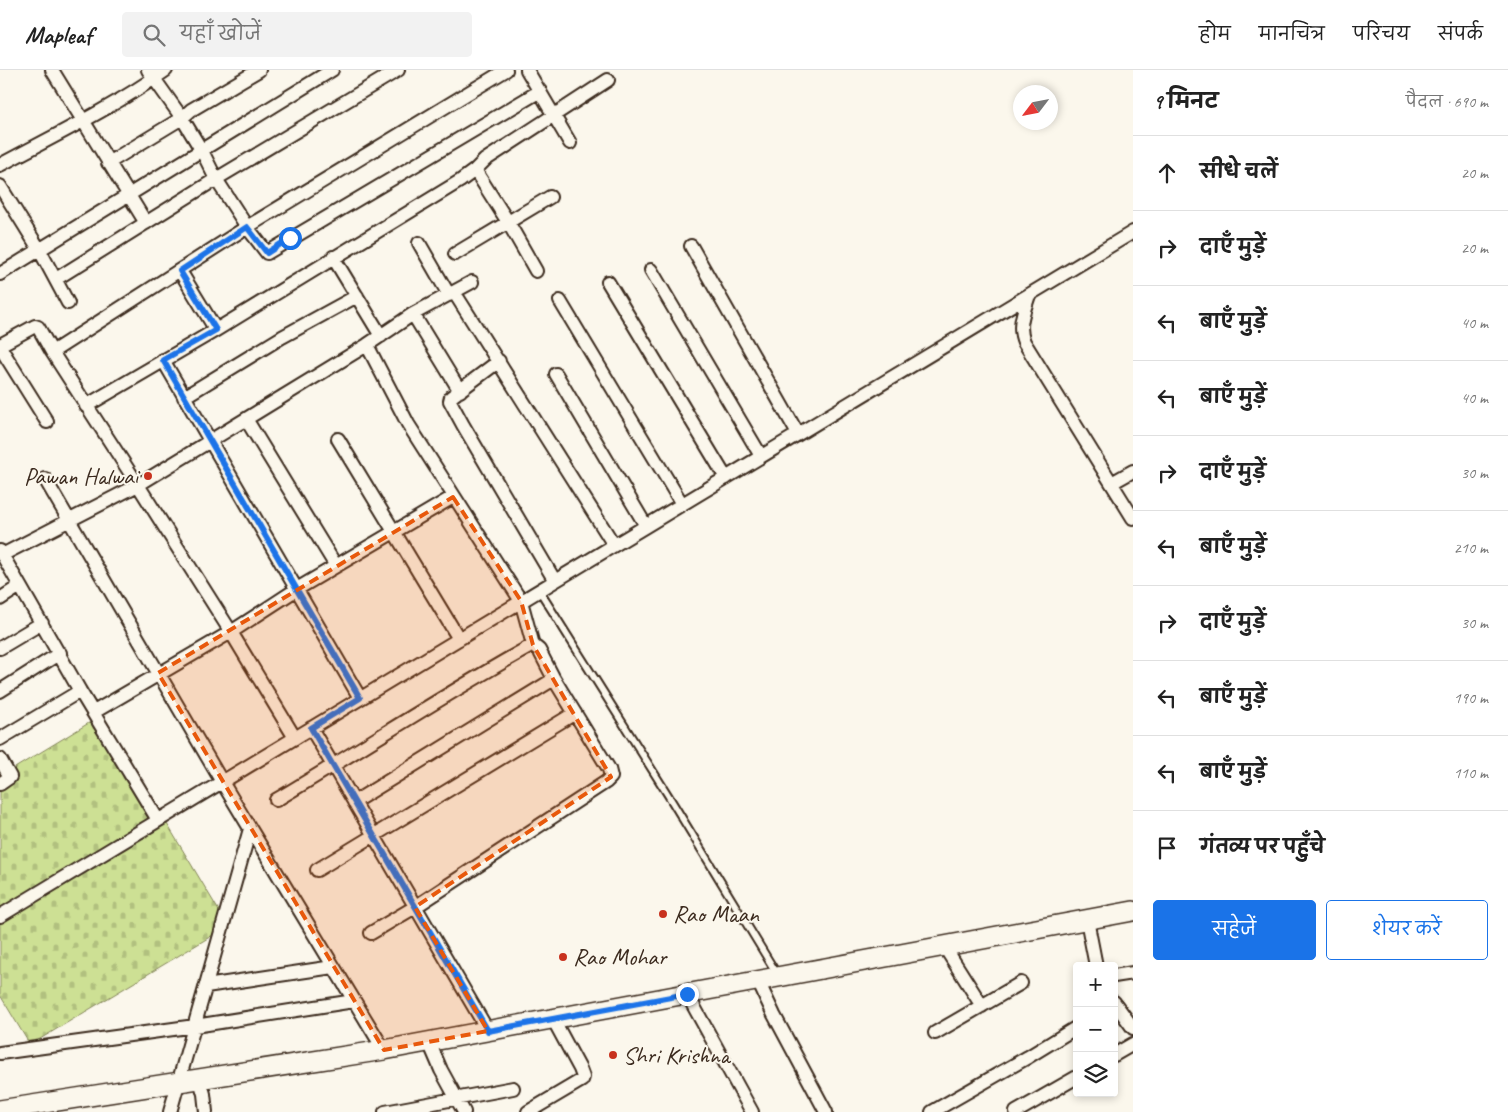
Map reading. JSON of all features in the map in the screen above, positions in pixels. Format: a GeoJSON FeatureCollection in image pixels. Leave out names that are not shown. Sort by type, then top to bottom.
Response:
{"type":"FeatureCollection","features":[{"type":"Feature","properties":{"kind":"street"},"geometry":{"type":"LineString","coordinates":[[52,70],[146,223]]}},
{"type":"Feature","properties":{"kind":"street"},"geometry":{"type":"LineString","coordinates":[[0,165],[84,120],[151,74],[166,70]]}},
{"type":"Feature","properties":{"kind":"street"},"geometry":{"type":"LineString","coordinates":[[108,163],[182,118],[191,110],[259,70]]}},
{"type":"Feature","properties":{"kind":"street"},"geometry":{"type":"LineString","coordinates":[[0,274],[127,194],[202,151],[332,70]]}},
{"type":"Feature","properties":{"kind":"street"},"geometry":{"type":"LineString","coordinates":[[56,278],[398,70]]}},
{"type":"Feature","properties":{"kind":"street"},"geometry":{"type":"LineString","coordinates":[[52,352],[247,227],[506,70]]}},
{"type":"Feature","properties":{"kind":"street"},"geometry":{"type":"LineString","coordinates":[[527,70],[570,143]]}},
{"type":"Feature","properties":{"kind":"street"},"geometry":{"type":"LineString","coordinates":[[151,74],[182,118],[216,179],[247,227],[265,252],[268,253],[290,238],[540,91]]}},
{"type":"Feature","properties":{"kind":"street"},"geometry":{"type":"LineString","coordinates":[[86,406],[216,330],[475,170],[485,160],[608,80]]}},
{"type":"Feature","properties":{"kind":"street"},"geometry":{"type":"LineString","coordinates":[[475,170],[536,271]]}},
{"type":"Feature","properties":{"kind":"street"},"geometry":{"type":"LineString","coordinates":[[0,186],[40,249],[68,303]]}},
{"type":"Feature","properties":{"kind":"street"},"geometry":{"type":"LineString","coordinates":[[455,254],[550,197]]}},
{"type":"Feature","properties":{"kind":"street"},"geometry":{"type":"LineString","coordinates":[[0,916],[1133,232]]}},
{"type":"Feature","properties":{"kind":"street"},"geometry":{"type":"LineString","coordinates":[[419,243],[499,361],[614,545]]}},
{"type":"Feature","properties":{"kind":"street"},"geometry":{"type":"LineString","coordinates":[[691,246],[798,434]]}},
{"type":"Feature","properties":{"kind":"street"},"geometry":{"type":"LineString","coordinates":[[333,258],[381,336]]}},
{"type":"Feature","properties":{"kind":"street"},"geometry":{"type":"LineString","coordinates":[[651,270],[761,456]]}},
{"type":"Feature","properties":{"kind":"street"},"geometry":{"type":"LineString","coordinates":[[180,271],[216,330]]}},
{"type":"Feature","properties":{"kind":"street"},"geometry":{"type":"LineString","coordinates":[[158,820],[1,553],[138,485],[367,345],[413,314],[472,282]]}},
{"type":"Feature","properties":{"kind":"street"},"geometry":{"type":"LineString","coordinates":[[608,282],[726,478]]}},
{"type":"Feature","properties":{"kind":"street"},"geometry":{"type":"LineString","coordinates":[[1029,294],[1020,324],[1020,335],[1133,518]]}},
{"type":"Feature","properties":{"kind":"street"},"geometry":{"type":"LineString","coordinates":[[184,398],[282,337],[357,296]]}},
{"type":"Feature","properties":{"kind":"street"},"geometry":{"type":"LineString","coordinates":[[560,301],[682,504]]}},
{"type":"Feature","properties":{"kind":"street"},"geometry":{"type":"LineString","coordinates":[[413,314],[460,391]]}},
{"type":"Feature","properties":{"kind":"street"},"geometry":{"type":"LineString","coordinates":[[47,422],[0,346],[37,326],[231,632],[294,738]]}},
{"type":"Feature","properties":{"kind":"street"},"geometry":{"type":"LineString","coordinates":[[367,345],[408,424],[521,602],[533,645],[539,650],[554,679],[609,769],[611,776],[606,782],[372,933]]}},
{"type":"Feature","properties":{"kind":"street"},"geometry":{"type":"LineString","coordinates":[[163,360],[360,698]]}},
{"type":"Feature","properties":{"kind":"street"},"geometry":{"type":"LineString","coordinates":[[499,361],[451,397],[450,401],[555,581]]}},
{"type":"Feature","properties":{"kind":"street"},"geometry":{"type":"LineString","coordinates":[[556,374],[646,526]]}},
{"type":"Feature","properties":{"kind":"street"},"geometry":{"type":"LineString","coordinates":[[246,419],[336,566]]}},
{"type":"Feature","properties":{"kind":"street"},"geometry":{"type":"LineString","coordinates":[[338,439],[459,639]]}},
{"type":"Feature","properties":{"kind":"street"},"geometry":{"type":"LineString","coordinates":[[1117,480],[1133,471]]}},
{"type":"Feature","properties":{"kind":"street"},"geometry":{"type":"LineString","coordinates":[[45,478],[222,782],[384,1050]]}},
{"type":"Feature","properties":{"kind":"street"},"geometry":{"type":"LineString","coordinates":[[94,712],[231,632],[297,589],[453,497]]}},
{"type":"Feature","properties":{"kind":"street"},"geometry":{"type":"LineString","coordinates":[[0,599],[20,586]]}},
{"type":"Feature","properties":{"kind":"street"},"geometry":{"type":"LineString","coordinates":[[0,648],[42,623]]}},
{"type":"Feature","properties":{"kind":"street"},"geometry":{"type":"LineString","coordinates":[[276,800],[469,680],[533,645]]}},
{"type":"Feature","properties":{"kind":"street"},"geometry":{"type":"LineString","coordinates":[[0,691],[60,653]]}},
{"type":"Feature","properties":{"kind":"street"},"geometry":{"type":"LineString","coordinates":[[354,802],[554,679]]}},
{"type":"Feature","properties":{"kind":"street"},"geometry":{"type":"LineString","coordinates":[[0,739],[80,690]]}},
{"type":"Feature","properties":{"kind":"street"},"geometry":{"type":"LineString","coordinates":[[317,870],[575,713]]}},
{"type":"Feature","properties":{"kind":"street"},"geometry":{"type":"LineString","coordinates":[[311,728],[488,1031]]}},
{"type":"Feature","properties":{"kind":"street"},"geometry":{"type":"LineString","coordinates":[[0,759],[10,777],[0,784]]}},
{"type":"Feature","properties":{"kind":"street"},"geometry":{"type":"LineString","coordinates":[[170,1112],[250,828]]}},
{"type":"Feature","properties":{"kind":"street"},"geometry":{"type":"LineString","coordinates":[[0,1110],[384,1050],[1133,911]]}},
{"type":"Feature","properties":{"kind":"street"},"geometry":{"type":"LineString","coordinates":[[1087,920],[1095,962]]}},
{"type":"Feature","properties":{"kind":"street"},"geometry":{"type":"LineString","coordinates":[[944,946],[982,1006]]}},
{"type":"Feature","properties":{"kind":"street"},"geometry":{"type":"LineString","coordinates":[[206,986],[334,967]]}},
{"type":"Feature","properties":{"kind":"street"},"geometry":{"type":"LineString","coordinates":[[1118,975],[1133,972]]}},
{"type":"Feature","properties":{"kind":"street"},"geometry":{"type":"LineString","coordinates":[[758,981],[826,1112]]}},
{"type":"Feature","properties":{"kind":"street"},"geometry":{"type":"LineString","coordinates":[[935,1033],[1021,983]]}},
{"type":"Feature","properties":{"kind":"street"},"geometry":{"type":"LineString","coordinates":[[687,994],[752,1112]]}},
{"type":"Feature","properties":{"kind":"street"},"geometry":{"type":"LineString","coordinates":[[0,1053],[195,1026],[354,1001]]}},
{"type":"Feature","properties":{"kind":"street"},"geometry":{"type":"LineString","coordinates":[[1118,1007],[1133,1028]]}},
{"type":"Feature","properties":{"kind":"street"},"geometry":{"type":"LineString","coordinates":[[528,1112],[582,1080],[583,1077],[553,1019]]}},
{"type":"Feature","properties":{"kind":"street"},"geometry":{"type":"LineString","coordinates":[[932,1112],[1073,1029]]}},
{"type":"Feature","properties":{"kind":"street"},"geometry":{"type":"LineString","coordinates":[[429,1042],[441,1070],[464,1112]]}},
{"type":"Feature","properties":{"kind":"street"},"geometry":{"type":"LineString","coordinates":[[1118,1053],[1133,1044]]}},
{"type":"Feature","properties":{"kind":"street"},"geometry":{"type":"LineString","coordinates":[[1016,1112],[1073,1079]]}},
{"type":"Feature","properties":{"kind":"street"},"geometry":{"type":"LineString","coordinates":[[200,1080],[206,1112]]}},
{"type":"Feature","properties":{"kind":"street"},"geometry":{"type":"LineString","coordinates":[[385,1112],[513,1088]]}},
{"type":"Feature","properties":{"kind":"lane"},"geometry":{"type":"LineString","coordinates":[[540,590],[779,977]]}},
{"type":"Feature","properties":{"kind":"highlighted area"},"geometry":{"type":"Polygon","coordinates":[[[453,497],[521,601],[533,645],[611,777],[415,907],[488,1031],[384,1050],[158,673],[453,497]]]}},
{"type":"Feature","properties":{"kind":"green space"},"geometry":{"type":"Polygon","coordinates":[[[102,715],[228,926],[30,1045],[0,995],[0,777],[102,715]]]}},
{"type":"Feature","properties":{"kind":"place","name":"Pawan Halwai"},"geometry":{"type":"Point","coordinates":[148,476]}},
{"type":"Feature","properties":{"kind":"place","name":"Rao Maan"},"geometry":{"type":"Point","coordinates":[663,914]}},
{"type":"Feature","properties":{"kind":"place","name":"Rao Mohar"},"geometry":{"type":"Point","coordinates":[563,957]}},
{"type":"Feature","properties":{"kind":"place","name":"Shri Krishna"},"geometry":{"type":"Point","coordinates":[613,1055]}},
{"type":"Feature","properties":{"kind":"route"},"geometry":{"type":"LineString","coordinates":[[290,238],[267,253],[247,227],[180,271],[216,330],[163,360],[360,698],[311,728],[488,1031],[687,994]]}}]}
